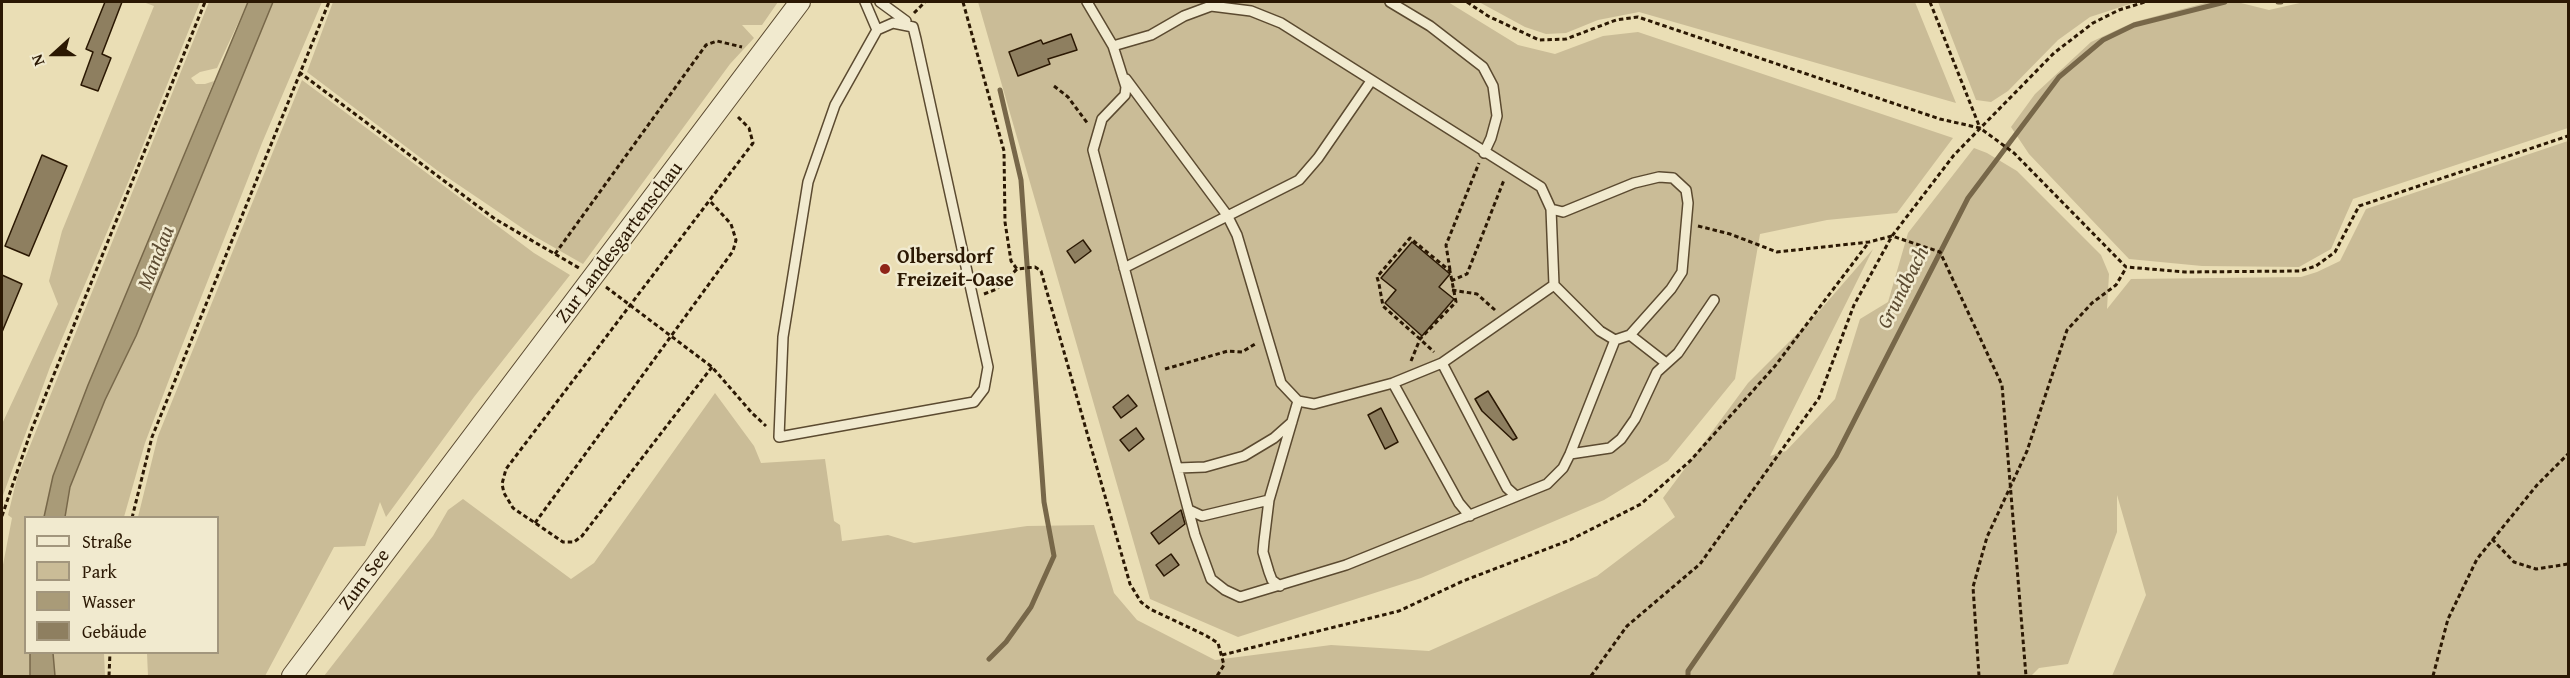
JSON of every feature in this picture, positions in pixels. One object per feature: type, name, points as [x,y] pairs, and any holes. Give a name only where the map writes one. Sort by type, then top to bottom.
[{"type":"street","name":"Zur Landesgartenschau","points":[[438,483],[800,2]]},
{"type":"street","name":"Zum See","points":[[292,676],[438,483]]},
{"type":"lane","points":[[864,2],[871,12],[877,30]]},
{"type":"lane","points":[[880,2],[906,21]]},
{"type":"lane","points":[[1087,2],[1113,46],[1125,76],[1227,215],[1237,236],[1281,382],[1298,401],[1314,404],[1393,383],[1442,363],[1554,285]]},
{"type":"lane","points":[[1390,2],[1430,26],[1483,67],[1493,86],[1497,116],[1484,153]]},
{"type":"lane","points":[[1113,46],[1151,35],[1184,15],[1212,4],[1251,11],[1281,23],[1541,187],[1551,209],[1554,285],[1578,312],[1615,340]]},
{"type":"lane","points":[[893,23],[912,27],[973,298],[988,367],[984,389],[974,402],[779,436],[783,337],[808,182],[835,105],[877,30],[893,23]]},
{"type":"lane","points":[[1125,76],[1125,95],[1102,119],[1093,150],[1190,510],[1211,579],[1225,590],[1240,597],[1346,565],[1546,484],[1563,468],[1570,454],[1615,340]]},
{"type":"lane","points":[[1124,268],[1299,180],[1318,158],[1371,81]]},
{"type":"lane","points":[[1551,209],[1563,212],[1634,183],[1659,177],[1673,178],[1686,190],[1687,224],[1682,272],[1671,289],[1630,335],[1615,340]]},
{"type":"lane","points":[[1570,454],[1610,448],[1621,439],[1635,419],[1657,372],[1691,338],[1714,300]]},
{"type":"lane","points":[[1630,335],[1666,363]]},
{"type":"lane","points":[[1442,363],[1507,488],[1516,496]]},
{"type":"lane","points":[[1393,383],[1459,503],[1470,516]]},
{"type":"lane","points":[[1280,586],[1272,580],[1263,552],[1269,500],[1298,401]]},
{"type":"lane","points":[[1178,468],[1205,467],[1244,456],[1274,438],[1293,421]]},
{"type":"lane","points":[[1190,510],[1202,516],[1269,500]]},
{"type":"path","points":[[2,516],[31,430],[205,2]]},
{"type":"path","points":[[132,516],[152,437],[328,2]]},
{"type":"path","points":[[963,2],[1004,151],[1005,222],[1011,261],[1017,269]]},
{"type":"path","points":[[1467,2],[1488,16],[1539,40],[1566,39],[1616,20],[1638,18],[1940,119],[1980,128],[2014,153],[2126,267],[2185,272],[2300,271],[2316,266],[2335,252],[2359,206],[2568,136]]},
{"type":"path","points":[[1930,2],[1980,128]]},
{"type":"path","points":[[1591,676],[1627,626],[1700,564],[1819,398],[1854,305],[1892,236],[1954,155],[2054,53],[2093,23],[2119,10],[2145,2]]},
{"type":"path","points":[[555,254],[706,45],[717,41],[734,43],[760,56]]},
{"type":"path","points":[[299,72],[495,219],[594,278],[712,367],[752,413],[779,436]]},
{"type":"path","points":[[1054,86],[1068,98],[1098,133]]},
{"type":"path","points":[[712,367],[582,536],[574,542],[563,542],[513,508],[504,493],[502,484],[506,469],[753,143],[749,128],[737,117]]},
{"type":"path","points":[[1420,339],[1456,302],[1452,290],[1446,245],[1484,153]]},
{"type":"path","points":[[1451,281],[1467,274],[1509,168]]},
{"type":"path","points":[[535,523],[733,251],[736,240],[731,224],[709,200]]},
{"type":"path","points":[[1687,224],[1730,234],[1777,252],[1869,242],[1892,236],[1940,252],[2002,385],[2026,676]]},
{"type":"path","points":[[1442,363],[1420,339],[1383,306],[1377,277],[1410,238],[1450,271]]},
{"type":"path","points":[[1222,655],[1399,611],[1463,581],[1570,540],[1641,504],[1690,461],[1775,366],[1869,242]]},
{"type":"path","points":[[973,298],[997,290],[1017,269],[1035,267],[1041,271],[1052,303],[1130,584],[1141,602],[1150,609],[1205,634],[1218,643],[1224,665],[1217,676]]},
{"type":"path","points":[[1979,676],[1973,587],[1987,537],[2027,452],[2067,330],[2092,303],[2116,285],[2126,267]]},
{"type":"path","points":[[1452,290],[1477,294],[1507,318]]},
{"type":"path","points":[[1152,374],[1188,360],[1228,351],[1242,351],[1267,337]]},
{"type":"path","points":[[2433,676],[2448,619],[2477,559],[2537,485],[2568,454]]},
{"type":"path","points":[[2491,539],[2514,562],[2536,569],[2568,564]]},
{"type":"path","points":[[109,676],[110,654]]},
{"type":"green space","points":[[143,2],[200,2],[132,173],[50,367],[2,498],[2,424],[58,304],[49,281],[62,231],[154,6]]},
{"type":"green space","points":[[209,2],[248,2],[217,68],[200,72],[191,78],[196,84],[214,81],[53,476],[44,516],[24,516],[24,654],[30,654],[30,676],[2,676],[2,570],[12,518],[8,515],[17,478]]},
{"type":"green space","points":[[273,2],[322,2],[262,143],[178,356],[145,443],[124,516],[65,516],[70,487],[105,400],[136,336]]},
{"type":"green space","points":[[333,2],[778,2],[762,25],[742,25],[754,38],[730,64],[583,264],[534,236],[438,171],[307,72]]},
{"type":"green space","points":[[978,2],[1448,2],[1518,45],[1555,54],[1603,36],[1638,32],[1953,138],[1897,213],[1827,220],[1760,234],[1735,379],[1668,461],[1604,500],[1421,578],[1238,637],[1150,599]]},
{"type":"green space","points":[[1479,2],[1915,2],[1956,103],[1639,12],[1598,20],[1566,33],[1546,34],[1525,27]]},
{"type":"green space","points":[[1938,2],[2136,2],[2090,17],[2058,40],[2008,91],[1991,102],[1976,100]]},
{"type":"green space","points":[[2209,2],[2237,2],[2269,10],[2304,2],[2568,2],[2568,128],[2353,199],[2331,249],[2299,267],[2202,266],[2129,259],[2029,154],[2011,127],[2035,94],[2091,42],[2134,22]]},
{"type":"green space","points":[[302,80],[534,253],[570,275],[474,397],[386,517],[380,502],[365,546],[334,547],[265,676],[148,676],[147,654],[219,654],[219,516],[138,516],[158,436]]},
{"type":"green space","points":[[2568,141],[2568,676],[2112,676],[2146,595],[2117,495],[2117,532],[2068,664],[2039,668],[2031,676],[324,676],[433,536],[448,510],[463,499],[571,579],[594,563],[715,393],[754,446],[761,463],[825,459],[834,521],[840,525],[842,541],[888,535],[914,543],[1027,526],[1094,525],[1114,593],[1137,620],[1215,660],[1331,645],[1429,651],[1597,576],[1675,517],[1663,498],[1748,383],[1815,316],[1873,249],[1770,456],[1786,451],[1835,399],[1860,319],[1888,302],[1908,233],[1974,148],[2017,171],[2101,255],[2109,274],[2107,309],[2131,279],[2301,277],[2317,272],[2340,261],[2366,209]]},
{"type":"green space","points":[[53,654],[104,654],[105,676],[55,676]]},
{"type":"water","name":"Mandau","points":[[248,2],[273,2],[136,336],[105,400],[70,487],[65,516],[44,516],[53,476],[88,385]]},
{"type":"water","points":[[30,654],[53,654],[55,676],[30,676]]},
{"type":"building","points":[[105,2],[122,2],[102,54],[111,58],[98,91],[81,85],[93,52],[86,49]]},
{"type":"building","points":[[1071,34],[1077,50],[1048,59],[1050,64],[1018,76],[1009,52],[1041,40],[1043,44]]},
{"type":"building","points":[[42,155],[67,166],[29,256],[5,246]]},
{"type":"building","points":[[1083,240],[1091,251],[1075,263],[1067,251]]},
{"type":"building","points":[[1412,242],[1450,274],[1439,287],[1454,299],[1422,336],[1385,303],[1396,290],[1381,278]]},
{"type":"building","points":[[2,275],[22,284],[2,332]]},
{"type":"building","points":[[1488,391],[1517,438],[1513,440],[1482,411],[1475,399]]},
{"type":"building","points":[[1128,395],[1137,406],[1121,418],[1113,407]]},
{"type":"building","points":[[1381,408],[1398,442],[1385,449],[1368,415]]},
{"type":"building","points":[[1136,428],[1144,439],[1129,451],[1120,440]]},
{"type":"building","points":[[1181,510],[1185,524],[1159,544],[1151,533]]},
{"type":"building","points":[[1171,554],[1179,565],[1164,576],[1156,565]]},
{"type":"waterway","name":"Grundbach","points":[[1688,676],[1688,671],[1836,456],[1968,198],[2059,77],[2103,40],[2134,25],[2225,2]]},
{"type":"waterway","points":[[989,659],[1006,642],[1031,607],[1054,556],[1044,502],[1021,180],[1000,90]]},
{"type":"place","name":"Olbersdorf Freizeit-Oase","points":[[885,269]]}]
